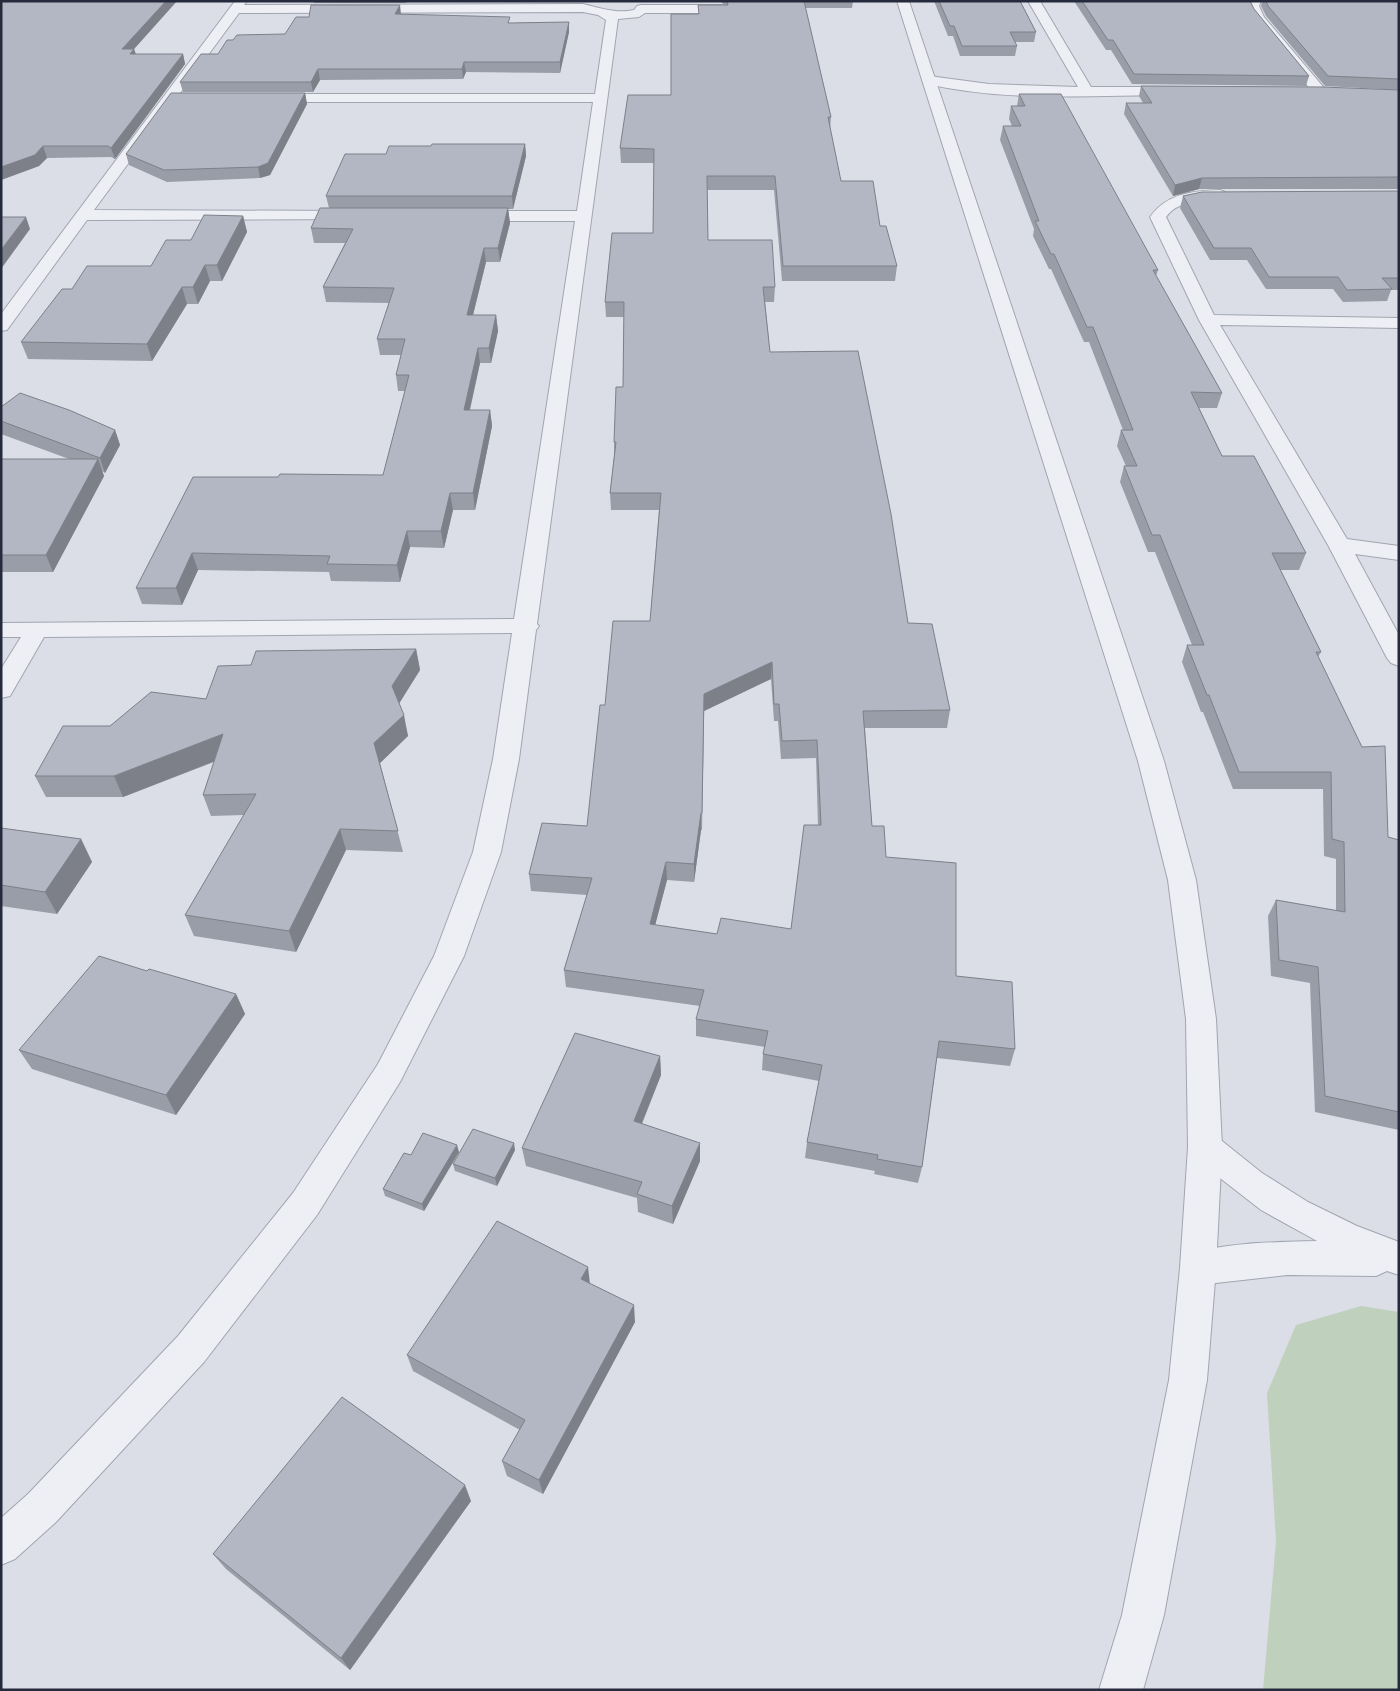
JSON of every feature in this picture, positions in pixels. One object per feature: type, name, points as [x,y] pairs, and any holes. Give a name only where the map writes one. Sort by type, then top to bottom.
[{"type":"street","points":[[903,1],[1151,761],[1182,880],[1201,1019],[1205,1147],[1198,1268],[1188,1380],[1143,1615],[1121,1690]]},
{"type":"street","points":[[1034,1],[1086,90]]},
{"type":"street","points":[[1255,1],[1252,6],[1259,18],[1325,92],[1301,92]]},
{"type":"street","points":[[1,326],[238,5],[574,8],[625,16],[639,13],[641,9],[723,9]]},
{"type":"street","points":[[1,1545],[42,1508],[191,1349],[305,1204],[389,1073],[449,956],[487,852],[506,759],[527,626],[582,216],[612,19],[603,13]]},
{"type":"street","points":[[932,90],[980,88],[1193,91]]},
{"type":"street","points":[[932,90],[982,94],[1054,90]]},
{"type":"street","points":[[170,98],[190,98]]},
{"type":"street","points":[[260,98],[599,98]]},
{"type":"street","points":[[1237,195],[1199,196],[1178,200],[1164,207],[1158,217],[1208,320],[1339,545],[1399,658]]},
{"type":"street","points":[[83,216],[365,216]]},
{"type":"street","points":[[454,216],[582,216]]},
{"type":"street","points":[[1208,320],[1399,323]]},
{"type":"street","points":[[1339,545],[1399,553]]},
{"type":"street","points":[[1,630],[527,626]]},
{"type":"street","points":[[1,690],[36,631]]},
{"type":"street","points":[[1205,1147],[1237,1176],[1274,1202],[1315,1225],[1399,1259]]},
{"type":"street","points":[[1198,1268],[1247,1260],[1299,1257],[1399,1259]]},
{"type":"green space","points":[[1361,1306],[1399,1312],[1399,1690],[1263,1690],[1276,1541],[1267,1393],[1296,1325]]},
{"type":"building","points":[[1,1],[166,1],[122,49],[134,49],[130,54],[183,54],[111,148],[108,146],[43,146],[35,155],[1,167]]},
{"type":"building","points":[[727,1],[804,1],[831,117],[828,117],[841,181],[873,181],[880,226],[886,226],[897,266],[783,266],[775,176],[707,176],[708,240],[772,240],[775,287],[763,287],[770,352],[858,351],[891,514],[908,623],[932,624],[950,710],[863,711],[872,826],[884,826],[886,857],[956,863],[956,976],[1012,982],[1015,1049],[939,1041],[922,1167],[877,1159],[878,1155],[807,1142],[822,1065],[763,1054],[768,1031],[696,1019],[704,990],[564,970],[592,878],[529,874],[542,823],[587,826],[600,705],[605,705],[613,621],[650,621],[661,493],[610,493],[616,442],[614,442],[616,387],[623,387],[624,302],[605,302],[612,233],[653,233],[654,149],[620,148],[628,95],[671,95],[671,14],[699,14],[698,5],[728,5]],"holes":[[[772,662],[774,704],[779,704],[782,741],[817,740],[821,825],[804,825],[791,929],[721,918],[717,934],[650,924],[666,862],[694,864],[702,813],[704,694]]]},
{"type":"building","points":[[939,1],[1020,1],[1036,32],[1010,32],[1017,46],[962,46],[954,26],[950,26]]},
{"type":"building","points":[[1082,1],[1250,1],[1254,9],[1309,76],[1134,74],[1113,40],[1108,40]]},
{"type":"building","points":[[1266,1],[1399,1],[1399,79],[1328,76],[1268,6]]},
{"type":"building","points":[[311,5],[400,5],[395,14],[510,17],[508,23],[569,22],[560,62],[464,62],[462,69],[318,69],[311,82],[180,82],[201,54],[218,54],[227,40],[233,40],[237,35],[285,34],[296,17],[309,17]]},
{"type":"building","points":[[1141,86],[1323,87],[1399,90],[1399,177],[1202,178],[1175,185],[1126,103],[1152,103]]},
{"type":"building","points":[[171,93],[305,93],[268,163],[258,167],[164,170],[126,154]]},
{"type":"building","points":[[1019,94],[1061,94],[1158,270],[1153,270],[1222,393],[1191,392],[1222,456],[1254,456],[1306,553],[1272,553],[1321,652],[1316,652],[1362,747],[1385,746],[1388,837],[1399,840],[1399,1112],[1325,1096],[1318,967],[1279,960],[1276,900],[1345,912],[1344,842],[1332,839],[1331,772],[1239,772],[1187,645],[1204,645],[1160,535],[1152,535],[1124,466],[1137,466],[1121,430],[1133,430],[1093,327],[1087,327],[1054,254],[1051,254],[1035,221],[1039,221],[1003,126],[1021,126],[1011,106],[1025,106]]},
{"type":"building","points":[[432,144],[525,144],[512,196],[326,196],[345,154],[386,154],[389,146],[431,146]]},
{"type":"building","points":[[1399,191],[1399,278],[1382,278],[1392,289],[1347,290],[1338,277],[1269,277],[1251,248],[1214,248],[1183,196],[1202,192]]},
{"type":"building","points":[[320,208],[508,208],[498,248],[484,248],[467,315],[496,315],[489,348],[478,348],[464,410],[490,410],[473,493],[450,493],[441,531],[407,531],[397,565],[327,564],[330,556],[192,553],[176,588],[136,588],[193,477],[278,477],[280,474],[383,475],[409,375],[396,375],[405,339],[377,339],[394,288],[323,287],[353,229],[311,228]]},
{"type":"building","points":[[204,215],[243,216],[217,265],[205,265],[193,287],[182,287],[147,344],[21,342],[62,289],[72,289],[87,266],[151,266],[166,240],[191,240]]},
{"type":"building","points":[[1,217],[26,217],[1,250]]},
{"type":"building","points":[[20,393],[69,410],[115,430],[100,458],[1,421],[1,407]]},
{"type":"building","points":[[1,459],[98,459],[46,555],[1,555]]},
{"type":"building","points":[[416,649],[392,686],[404,715],[374,743],[398,831],[340,829],[289,931],[185,915],[256,794],[203,795],[223,734],[114,776],[35,776],[63,726],[110,726],[151,692],[206,699],[218,666],[251,665],[256,651]]},
{"type":"building","points":[[1,828],[81,839],[45,892],[1,885]]},
{"type":"building","points":[[99,956],[147,971],[149,969],[236,994],[166,1095],[19,1050]]},
{"type":"building","points":[[575,1033],[660,1056],[634,1121],[700,1143],[672,1206],[637,1194],[642,1182],[522,1148]]},
{"type":"building","points":[[473,1129],[514,1143],[495,1178],[453,1164]]},
{"type":"building","points":[[423,1133],[457,1145],[422,1204],[383,1189],[404,1153],[411,1155]]},
{"type":"building","points":[[497,1221],[588,1267],[581,1279],[634,1305],[539,1480],[502,1461],[525,1420],[407,1355]]},
{"type":"building","points":[[342,1397],[465,1485],[341,1658],[213,1554]]}]
